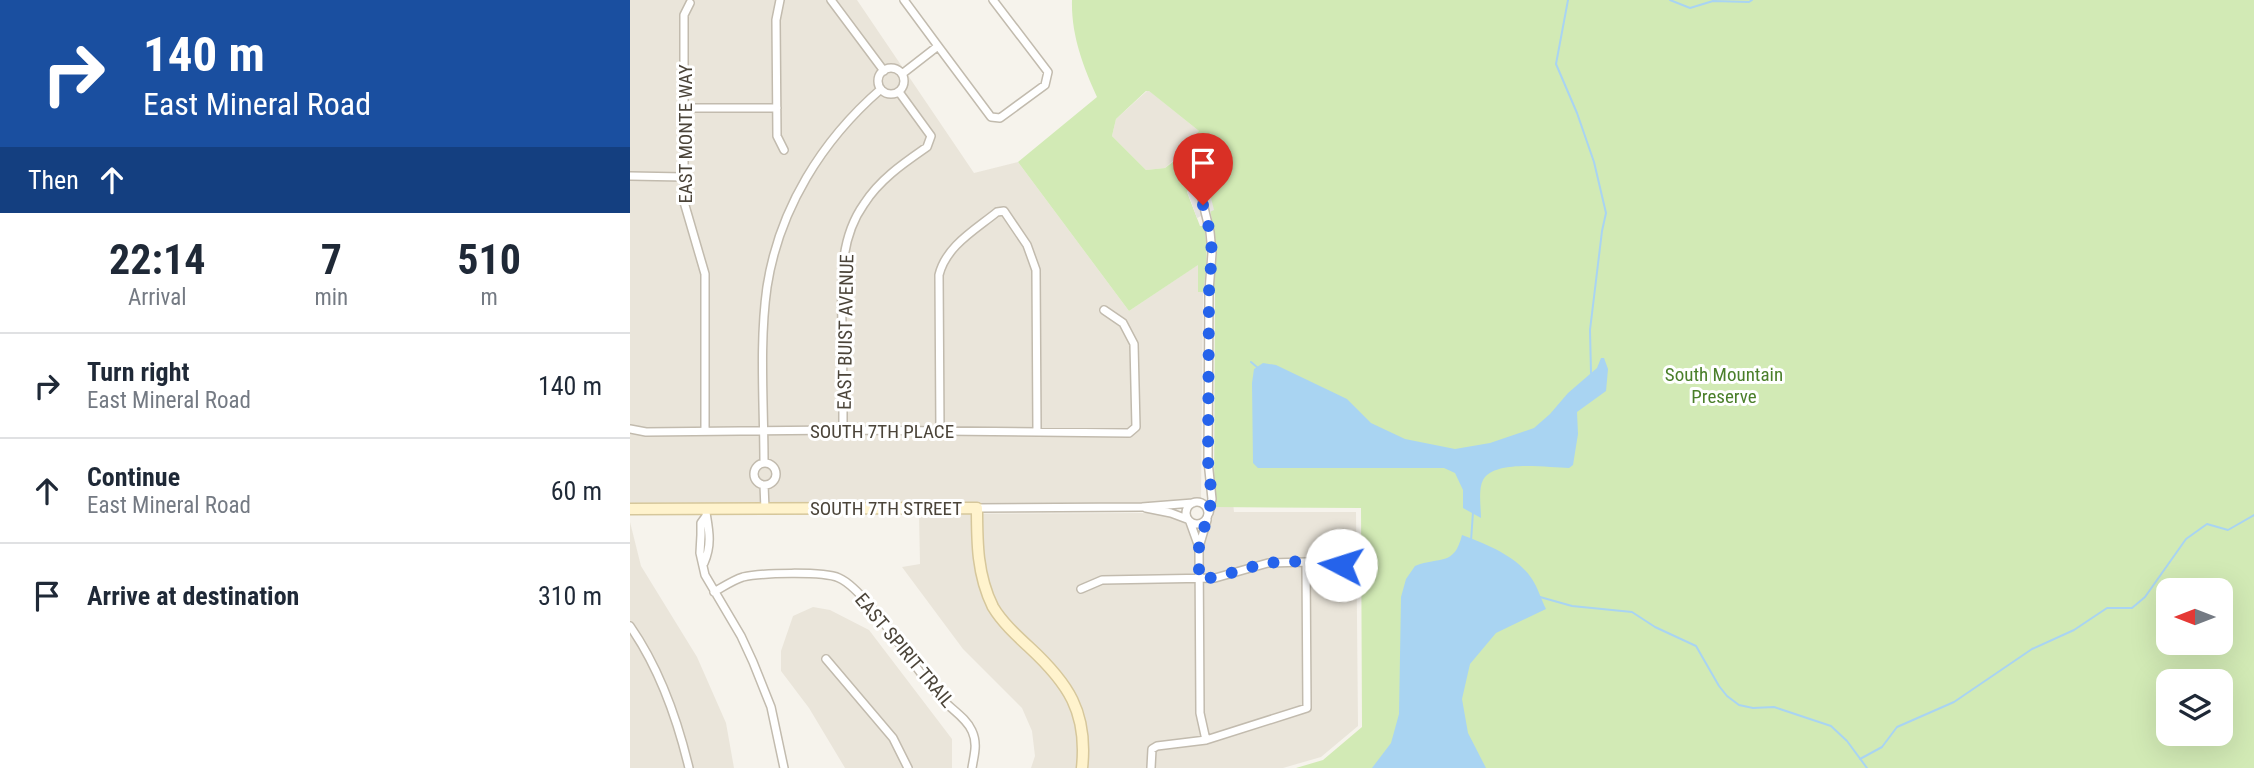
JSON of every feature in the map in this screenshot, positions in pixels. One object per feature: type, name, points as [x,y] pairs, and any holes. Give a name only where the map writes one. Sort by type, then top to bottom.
[{"type":"street","points":[[780,0],[776,20],[777,136],[784,150]]},
{"type":"street","points":[[831,0],[884,71]]},
{"type":"street","points":[[904,0],[991,117],[1000,118],[1045,85],[1048,72],[993,0]]},
{"type":"street","name":"EAST MONTE WAY","points":[[691,3],[684,15],[684,177],[686,215],[705,274],[705,431]]},
{"type":"street","points":[[902,74],[938,46]]},
{"type":"street","points":[[891,68],[902,74],[904,81],[899,92],[887,93],[881,89],[879,78],[884,71],[891,68]]},
{"type":"street","points":[[764,463],[765,310],[767,287],[781,229],[800,188],[821,153],[860,107],[881,89]]},
{"type":"street","name":"EAST BUIST AVENUE","points":[[844,430],[842,266],[850,230],[862,206],[879,184],[927,146],[931,136],[899,92]]},
{"type":"street","points":[[685,108],[777,108]]},
{"type":"street","points":[[1189,167],[1198,183],[1210,232],[1212,253],[1209,291],[1208,436],[1212,505],[1199,547],[1200,713],[1206,740]]},
{"type":"street","points":[[630,176],[684,177]]},
{"type":"street","points":[[940,432],[939,275],[942,261],[953,248],[997,212],[1004,211],[1027,245],[1036,270],[1037,432]]},
{"type":"street","name":"SOUTH 7TH PLACE","points":[[630,429],[646,432],[844,430],[1129,433],[1136,426],[1134,344],[1123,323],[1104,310]]},
{"type":"street","points":[[764,463],[774,467],[776,475],[771,482],[764,485],[757,481],[754,474],[757,466],[764,463]]},
{"type":"street","points":[[764,485],[765,509]]},
{"type":"street","points":[[1199,547],[1186,510],[1197,503],[1210,486]]},
{"type":"street","points":[[1197,503],[1207,507],[1208,517]]},
{"type":"street","name":"SOUTH 7TH STREET","points":[[630,509],[706,512],[765,509],[1142,507],[1197,503]]},
{"type":"street","name":"SOUTH 7TH STREET","points":[[1142,507],[1171,513],[1198,525],[1208,517]]},
{"type":"street","points":[[977,508],[978,559],[988,596],[1004,622],[1052,669],[1067,688],[1075,704],[1082,733],[1082,768]]},
{"type":"street","points":[[706,512],[701,523],[700,553],[705,575],[741,636],[771,707],[785,768]]},
{"type":"street","points":[[1151,768],[1152,749],[1157,746],[1206,740],[1307,708],[1306,562]]},
{"type":"street","points":[[1081,589],[1102,580],[1215,578],[1268,563],[1341,565]]},
{"type":"street","name":"EAST SPIRIT TRAIL","points":[[714,592],[740,578],[752,576],[819,575],[838,578],[846,583],[869,606],[927,683],[972,730],[976,746],[972,768]]},
{"type":"street","points":[[630,626],[664,686],[690,768]]},
{"type":"street","points":[[826,659],[893,738],[908,768]]},
{"type":"shaded area","points":[[630,0],[857,0],[974,173],[1018,162],[1129,311],[1199,264],[1198,292],[1203,292],[1201,499],[1172,503],[630,504]]},
{"type":"shaded area","points":[[1148,90],[1199,131],[1165,168],[1146,170],[1112,136],[1116,119]]},
{"type":"shaded area","points":[[1181,153],[1187,160],[1203,159],[1210,167],[1213,192],[1210,194],[1214,210],[1197,218],[1187,191],[1191,190],[1193,184],[1186,171],[1179,173],[1174,161]]},
{"type":"shaded area","points":[[1233,503],[1234,512],[1356,512],[1358,726],[1321,757],[1283,768],[1031,768],[1035,756],[1032,731],[1022,708],[963,649],[902,567],[920,564],[919,514],[1163,513],[1184,520],[1190,527],[1206,526],[1212,507],[1216,504]]},
{"type":"shaded area","points":[[630,522],[641,566],[697,657],[726,723],[734,768],[630,768]]},
{"type":"shaded area","points":[[813,607],[830,610],[869,630],[952,739],[952,768],[845,768],[809,708],[781,671],[781,651],[793,616]]},
{"type":"green space","name":"South Mountain Preserve","points":[[1072,0],[2254,0],[2254,768],[1296,768],[1323,760],[1362,727],[1361,508],[1214,507],[1215,247],[1209,194],[1213,192],[1210,167],[1203,159],[1184,149],[1199,131],[1149,91],[1116,119],[1112,136],[1146,170],[1165,168],[1174,161],[1179,172],[1186,171],[1193,185],[1187,192],[1200,226],[1204,226],[1206,243],[1203,292],[1198,292],[1198,265],[1129,311],[1018,162],[1097,97],[1079,50]]},
{"type":"water","points":[[1601,358],[1604,358],[1608,369],[1606,391],[1577,412],[1578,434],[1573,465],[1569,468],[1510,467],[1489,473],[1481,488],[1481,518],[1463,508],[1463,490],[1455,473],[1444,468],[1258,468],[1253,463],[1252,383],[1254,369],[1263,363],[1276,365],[1347,399],[1371,423],[1405,439],[1455,449],[1490,443],[1534,428],[1597,368]]},
{"type":"water","points":[[1462,535],[1510,557],[1526,571],[1546,609],[1496,633],[1470,664],[1462,699],[1468,733],[1486,768],[1372,768],[1391,743],[1399,714],[1401,597],[1406,579],[1415,566],[1450,556],[1459,545]]},
{"type":"waterway","points":[[1568,0],[1556,64],[1594,162],[1606,213],[1590,330],[1591,373]]},
{"type":"waterway","points":[[1670,0],[1690,8],[1713,1],[1752,0]]},
{"type":"waterway","points":[[1251,362],[1258,368]]},
{"type":"waterway","points":[[1471,541],[1473,512]]},
{"type":"waterway","points":[[1860,759],[1882,747],[1897,727],[1954,702],[2032,649],[2074,630],[2107,608],[2132,608],[2145,597],[2186,539],[2207,524],[2228,530],[2254,515]]},
{"type":"waterway","points":[[1540,597],[1572,606],[1632,612],[1655,627],[1696,646],[1719,686],[1739,705],[1753,708],[1774,707],[1831,726],[1847,741],[1867,768]]},
{"type":"route","points":[[1203,205],[1212,253],[1209,291],[1208,461],[1212,505],[1199,547],[1199,579],[1215,578],[1268,563],[1341,565]]}]
